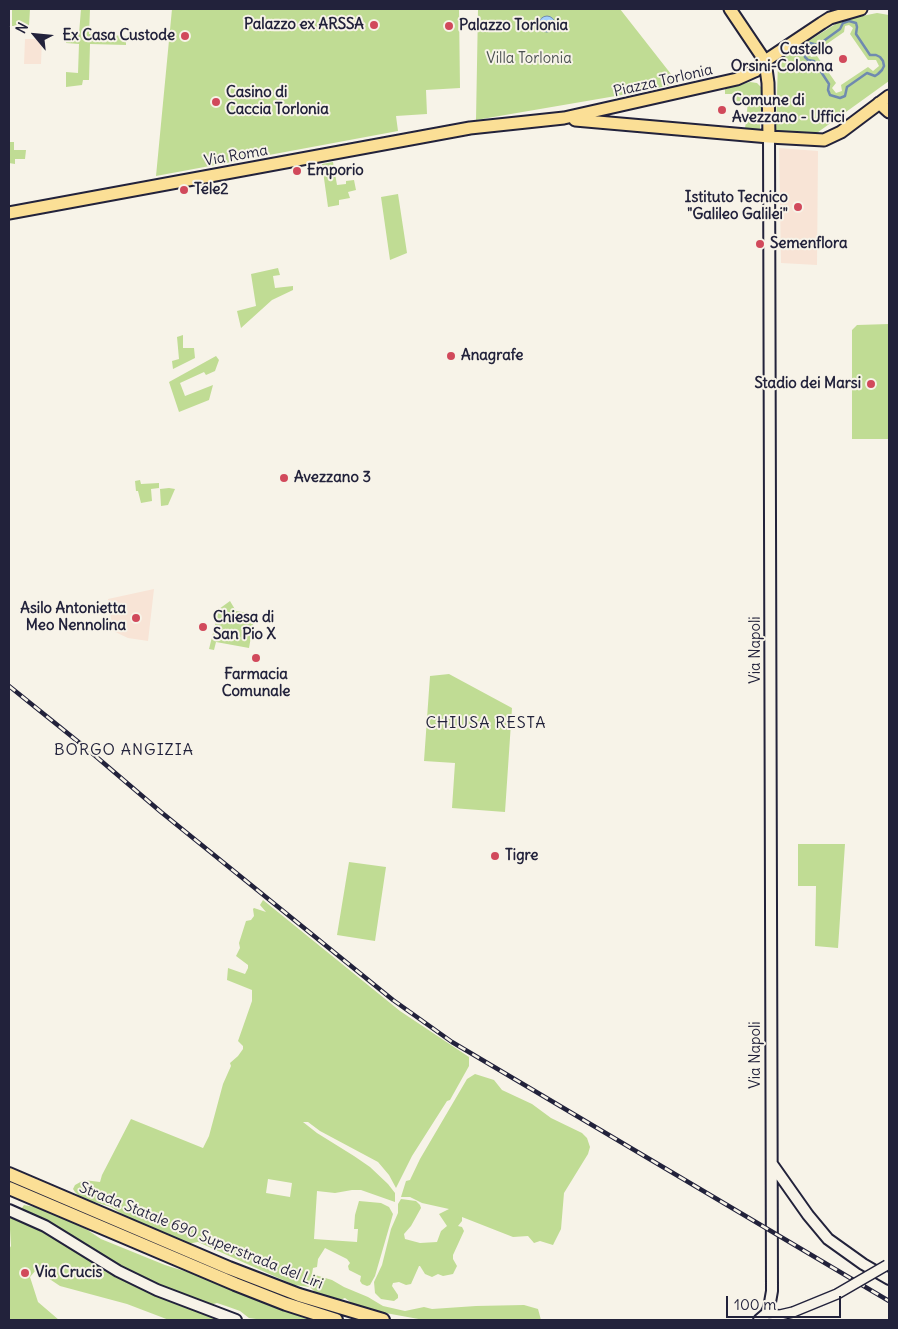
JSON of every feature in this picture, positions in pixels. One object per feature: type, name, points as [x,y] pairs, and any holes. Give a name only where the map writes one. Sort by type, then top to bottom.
[{"type":"highway","name":"Strada Statale 690 Superstrada del Liri","points":[[9,1174],[229,1268],[307,1298],[384,1320]]},
{"type":"highway","name":"Strada Statale 690 Superstrada del Liri","points":[[9,1188],[234,1284],[286,1304],[336,1320]]},
{"type":"main road","points":[[730,9],[764,61],[768,83],[769,137]]},
{"type":"main road","name":"Piazza Torlonia","points":[[470,128],[564,118],[737,79],[754,71],[764,61],[822,22],[861,9]]},
{"type":"main road","points":[[737,79],[757,79],[768,83]]},
{"type":"main road","name":"Piazza Torlonia","points":[[564,118],[814,140],[831,138],[889,96]]},
{"type":"main road","points":[[879,103],[889,112]]},
{"type":"main road","name":"Via Roma","points":[[9,213],[470,128]]},
{"type":"main road","name":"Via Napoli","points":[[762,1317],[770,1305],[772,1291],[769,137]]},
{"type":"main road","points":[[771,1163],[796,1199],[828,1239],[863,1264],[889,1279]]},
{"type":"main road","points":[[9,1210],[45,1226],[118,1271],[157,1290],[236,1320]]},
{"type":"street","points":[[762,1317],[793,1312],[837,1294],[888,1265]]},
{"type":"shaded area","points":[[25,39],[42,39],[41,64],[24,64]]},
{"type":"shaded area","name":"Istituto Tecnico \"Galileo Galilei\"","points":[[779,148],[818,151],[817,265],[781,263]]},
{"type":"shaded area","points":[[154,589],[148,641],[128,638],[113,631],[108,599]]},
{"type":"green space","points":[[12,9],[30,9],[29,26],[12,26]]},
{"type":"green space","points":[[81,9],[90,9],[89,34],[126,36],[126,45],[90,44],[89,80],[83,80],[82,85],[66,87],[66,72],[78,73],[79,44],[66,43],[67,33],[79,34]]},
{"type":"green space","points":[[172,9],[459,9],[460,88],[426,90],[427,114],[396,116],[398,131],[156,176]]},
{"type":"green space","name":"Villa Torlonia","points":[[478,9],[620,9],[678,83],[645,91],[476,120]]},
{"type":"green space","points":[[877,13],[889,15],[889,81],[814,135],[776,131],[778,60],[842,20]],"holes":[[[849,25],[853,28],[850,34],[868,60],[876,60],[879,66],[873,71],[868,67],[841,85],[842,91],[836,93],[832,88],[836,83],[817,56],[811,57],[808,51],[814,47],[818,50],[844,32],[845,26]]]},
{"type":"green space","points":[[750,82],[757,83],[762,88],[760,130],[745,129],[748,102],[734,101],[734,94],[725,94],[725,89]]},
{"type":"green space","points":[[9,142],[14,142],[14,150],[26,150],[25,159],[15,159],[15,164],[9,163]]},
{"type":"green space","points":[[333,162],[337,185],[346,184],[346,181],[354,180],[356,190],[348,192],[350,198],[339,200],[339,205],[328,207],[322,164]]},
{"type":"green space","points":[[398,194],[407,253],[390,260],[381,197]]},
{"type":"green space","points":[[278,268],[280,275],[273,276],[275,288],[293,286],[293,290],[272,300],[241,328],[237,311],[256,306],[251,274]]},
{"type":"green space","name":"Stadio dei Marsi","points":[[889,324],[889,439],[852,439],[852,330],[857,325]]},
{"type":"green space","points":[[183,335],[183,348],[194,348],[195,358],[173,369],[172,361],[179,359],[177,337]]},
{"type":"green space","points":[[216,356],[219,360],[215,371],[206,375],[204,372],[180,383],[185,396],[213,385],[209,400],[179,412],[169,382]]},
{"type":"green space","points":[[140,480],[141,484],[159,483],[159,488],[151,489],[152,501],[141,503],[138,491],[136,491],[135,481]]},
{"type":"green space","points":[[160,489],[175,489],[168,505],[161,506]]},
{"type":"green space","points":[[230,601],[236,611],[255,614],[249,648],[216,642],[214,650],[209,649],[219,609]]},
{"type":"green space","points":[[449,674],[512,708],[505,812],[452,808],[455,763],[424,761],[430,676]]},
{"type":"green space","points":[[798,844],[845,844],[838,948],[815,946],[816,886],[798,886]]},
{"type":"green space","points":[[349,862],[386,867],[375,941],[337,935]]},
{"type":"green space","points":[[263,900],[400,1011],[469,1057],[469,1066],[450,1100],[447,1101],[412,1156],[396,1188],[389,1175],[378,1162],[320,1131],[308,1122],[303,1122],[370,1167],[395,1193],[395,1202],[361,1190],[335,1193],[317,1191],[314,1239],[357,1242],[358,1229],[354,1229],[359,1201],[381,1203],[389,1207],[393,1214],[375,1276],[370,1285],[362,1284],[360,1281],[361,1276],[349,1270],[348,1266],[350,1263],[347,1259],[325,1248],[318,1259],[317,1267],[313,1268],[312,1274],[332,1280],[383,1306],[405,1311],[424,1307],[432,1309],[524,1305],[538,1309],[541,1320],[424,1320],[380,1312],[353,1304],[345,1298],[337,1301],[317,1294],[310,1287],[294,1285],[198,1242],[187,1244],[125,1216],[111,1207],[81,1198],[75,1192],[73,1189],[75,1185],[84,1180],[100,1182],[131,1119],[203,1148],[209,1136],[223,1084],[231,1066],[230,1063],[243,1049],[243,1046],[238,1041],[252,1001],[252,990],[227,980],[228,968],[245,974],[248,965],[236,956],[240,948],[239,943],[246,921],[251,920],[254,916],[253,909],[266,912],[260,905]],"holes":[[[268,1179],[292,1183],[290,1197],[266,1193]]]},
{"type":"green space","points":[[475,1074],[494,1080],[502,1090],[532,1104],[551,1118],[582,1133],[587,1138],[590,1147],[588,1154],[564,1193],[561,1229],[553,1245],[540,1241],[534,1243],[528,1236],[513,1237],[462,1217],[462,1221],[458,1226],[462,1227],[464,1231],[453,1255],[457,1266],[453,1274],[443,1276],[438,1274],[432,1277],[425,1274],[419,1266],[411,1284],[393,1283],[392,1286],[398,1298],[394,1301],[381,1299],[375,1293],[374,1282],[382,1265],[401,1199],[416,1201],[421,1208],[404,1234],[405,1239],[420,1243],[437,1242],[441,1231],[447,1226],[439,1214],[449,1209],[422,1203],[410,1197],[401,1197],[406,1181],[410,1180],[420,1159],[467,1079]]},
{"type":"green space","points":[[24,1205],[35,1207],[70,1221],[101,1239],[165,1265],[197,1275],[282,1310],[313,1320],[263,1320],[249,1318],[240,1311],[226,1306],[217,1303],[210,1305],[162,1287],[152,1280],[142,1278],[92,1253],[48,1220],[26,1214],[22,1208]]},
{"type":"green space","points":[[9,1213],[38,1227],[106,1272],[181,1305],[221,1320],[169,1320],[127,1304],[60,1286],[36,1270],[30,1277],[38,1302],[59,1320],[9,1320],[9,1249],[11,1246]]},
{"type":"water","points":[[544,16],[550,16],[555,21],[553,30],[544,32],[539,27],[539,21]]},
{"type":"waterway","points":[[849,21],[856,23],[856,34],[870,55],[880,57],[884,66],[875,76],[867,73],[847,87],[845,96],[840,98],[830,95],[828,90],[829,84],[814,61],[808,60],[805,57],[804,50],[810,43],[818,45],[840,29],[843,23],[849,21]]},
{"type":"railway","points":[[9,686],[393,1000],[452,1042],[889,1301]]},
{"type":"place","name":"Palazzo ex ARSSA","points":[[374,25]]},
{"type":"place","name":"Palazzo Torlonia","points":[[449,26]]},
{"type":"place","name":"Ex Casa Custode","points":[[185,36]]},
{"type":"place","name":"Castello Orsini-Colonna","points":[[843,59]]},
{"type":"place","name":"Casino di Caccia Torlonia","points":[[216,102]]},
{"type":"place","name":"Comune di Avezzano - Uffici","points":[[722,110]]},
{"type":"place","name":"Emporio","points":[[297,171]]},
{"type":"place","name":"Tele2","points":[[184,190]]},
{"type":"place","name":"Istituto Tecnico \"Galileo Galilei\"","points":[[798,207]]},
{"type":"place","name":"Semenflora","points":[[760,244]]},
{"type":"place","name":"Anagrafe","points":[[451,356]]},
{"type":"place","name":"Stadio dei Marsi","points":[[871,384]]},
{"type":"place","name":"Avezzano 3","points":[[284,478]]},
{"type":"place","name":"Asilo Antonietta Meo Nennolina","points":[[136,618]]},
{"type":"place","name":"Chiesa di San Pio X","points":[[203,627]]},
{"type":"place","name":"Farmacia Comunale","points":[[256,658]]},
{"type":"place","name":"Tigre","points":[[495,856]]},
{"type":"place","name":"Via Crucis","points":[[25,1273]]},
{"type":"district","name":"CHIUSA RESTA","points":[[486,723]]},
{"type":"district","name":"BORGO ANGIZIA","points":[[124,750]]}]
